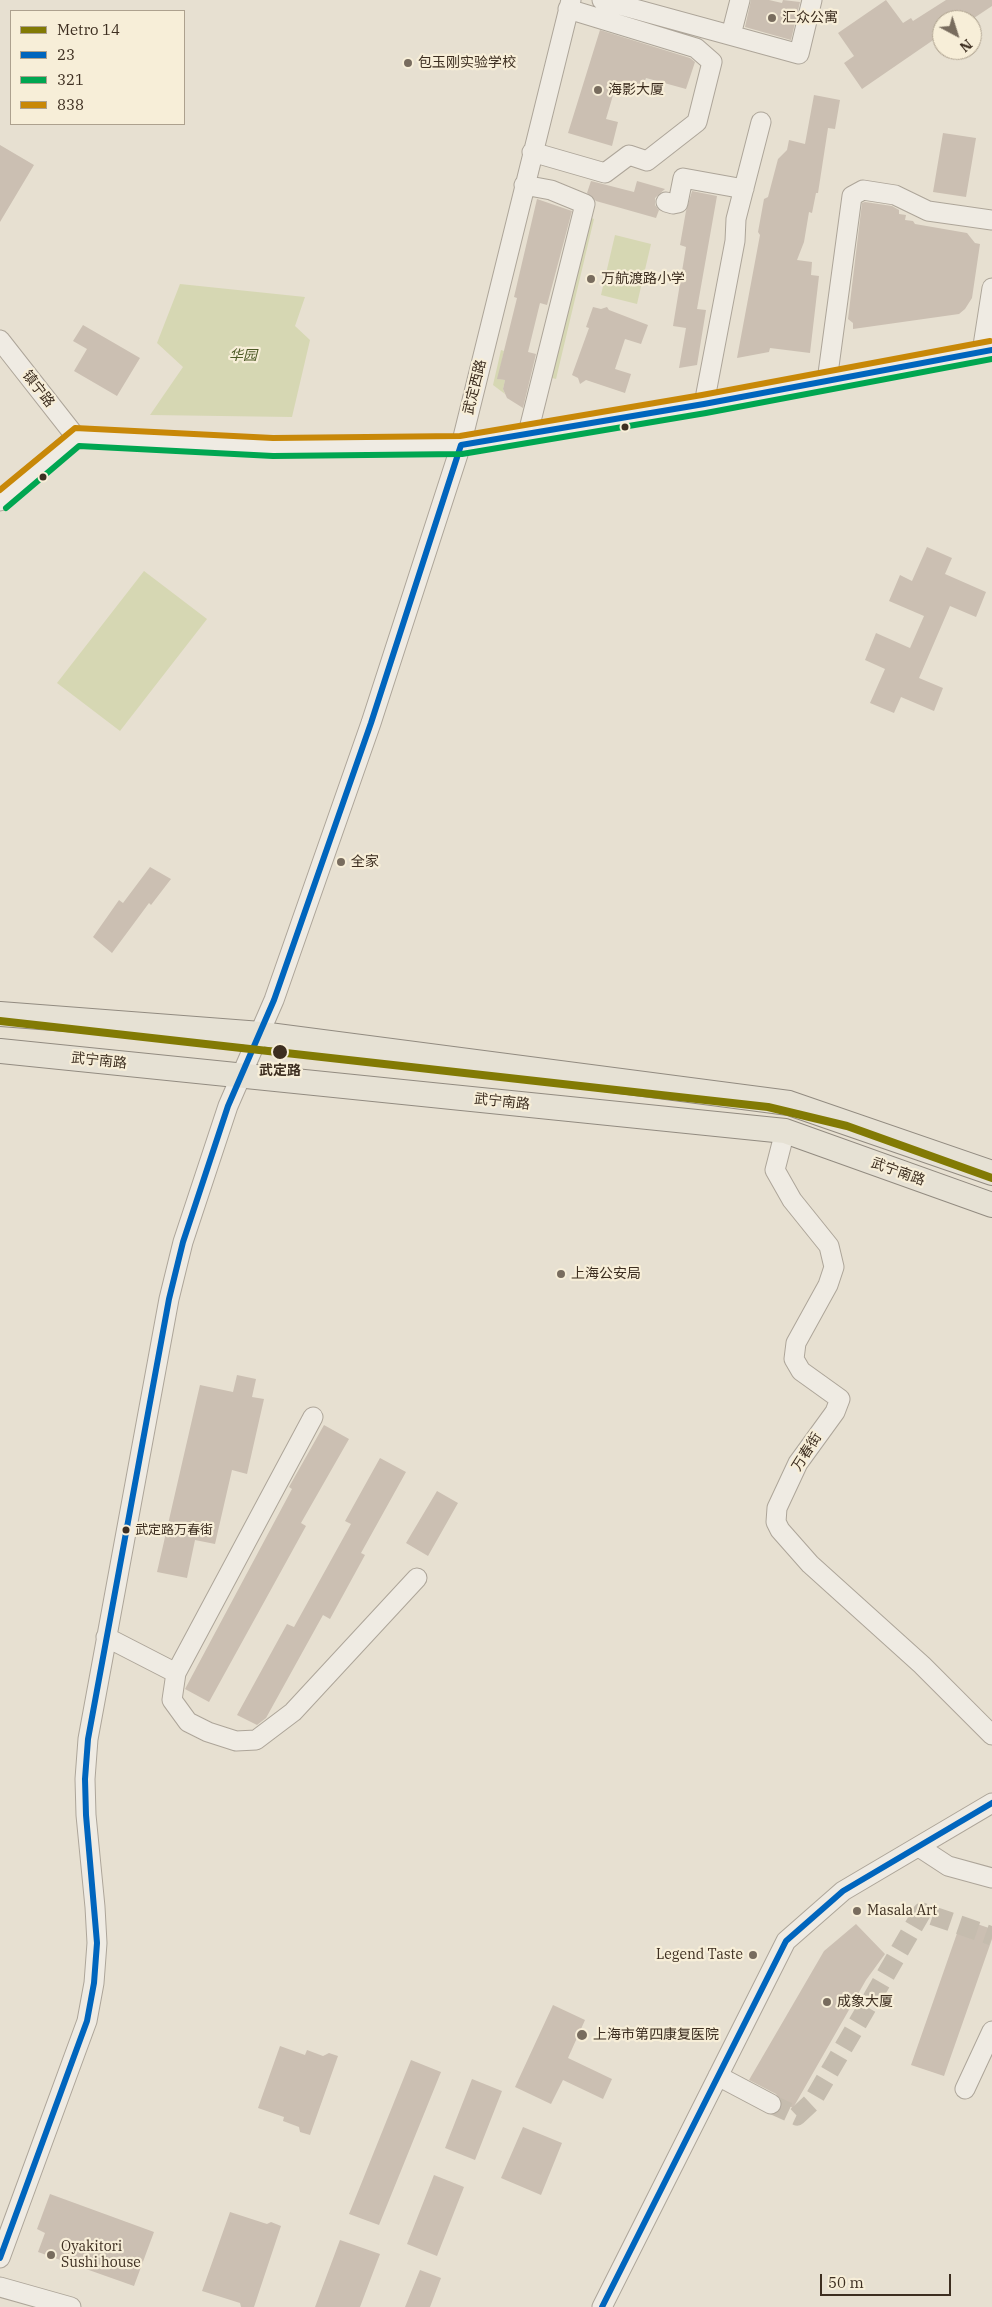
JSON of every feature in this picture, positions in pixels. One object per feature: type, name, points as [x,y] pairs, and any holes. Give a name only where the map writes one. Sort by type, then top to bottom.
[{"type":"main road","points":[[0,1014],[261,1034],[789,1103],[992,1173]]},
{"type":"main road","name":"武宁南路","points":[[0,1051],[785,1131],[992,1205]]},
{"type":"street","points":[[602,0],[799,54],[812,0]]},
{"type":"street","points":[[731,36],[740,0]]},
{"type":"street","points":[[532,152],[605,173],[629,155],[647,161],[697,122],[712,62],[696,48],[570,4]]},
{"type":"street","name":"武定西路","points":[[240,1076],[261,1034],[371,723],[461,445],[570,4]]},
{"type":"street","points":[[704,404],[735,242],[736,219],[761,122]]},
{"type":"street","points":[[666,202],[678,203],[683,178],[744,189]]},
{"type":"street","points":[[524,185],[551,190],[585,204],[528,433]]},
{"type":"street","points":[[827,381],[852,196],[863,190],[895,195],[928,210],[992,220]]},
{"type":"street","points":[[0,501],[76,437],[273,447],[461,445],[704,404],[987,351],[992,288]]},
{"type":"street","name":"镇宁路","points":[[0,340],[76,437]]},
{"type":"street","points":[[0,2258],[74,2061],[87,2021],[94,1984],[97,1943],[86,1815],[85,1779],[88,1739],[169,1299],[183,1242],[203,1176],[240,1076]]},
{"type":"street","name":"万春街","points":[[785,1131],[775,1170],[792,1200],[829,1246],[834,1260],[832,1273],[796,1343],[794,1359],[801,1371],[840,1399],[835,1412],[798,1463],[777,1508],[776,1522],[780,1530],[810,1564],[915,1659],[992,1736]]},
{"type":"street","points":[[313,1417],[176,1673],[172,1700],[188,1722],[208,1732],[236,1741],[256,1740],[293,1712],[417,1578]]},
{"type":"street","points":[[106,1637],[176,1673]]},
{"type":"street","points":[[602,2307],[786,1941],[843,1890],[992,1803]]},
{"type":"street","points":[[919,1847],[948,1866],[992,1878]]},
{"type":"street","points":[[966,2089],[992,2031]]},
{"type":"street","points":[[718,2076],[771,2104]]},
{"type":"street","points":[[0,2287],[71,2307]]},
{"type":"green space","points":[[587,216],[594,219],[556,379],[548,377]]},
{"type":"green space","points":[[615,235],[651,244],[637,304],[601,295]]},
{"type":"green space","name":"华园","points":[[180,284],[305,297],[295,326],[310,340],[292,417],[150,415],[183,367],[157,343]]},
{"type":"green space","points":[[501,350],[504,351],[498,379],[505,380],[503,389],[505,394],[493,385]]},
{"type":"green space","points":[[144,571],[207,619],[120,731],[57,683]]},
{"type":"building","name":"汇众公寓","points":[[751,0],[769,0],[782,3],[783,0],[800,2],[791,40],[745,27]]},
{"type":"building","points":[[886,0],[903,23],[911,18],[913,21],[946,0],[992,0],[992,6],[982,13],[982,10],[932,10],[932,41],[862,89],[844,63],[854,56],[838,33]]},
{"type":"building","name":"海影大厦","points":[[600,30],[690,58],[695,62],[686,89],[646,78],[641,92],[616,85],[606,119],[618,122],[612,146],[568,133]]},
{"type":"building","points":[[814,95],[840,100],[835,129],[828,128],[818,193],[816,193],[812,213],[809,212],[804,242],[797,260],[812,262],[811,275],[819,276],[810,353],[770,348],[769,352],[737,358],[760,235],[758,232],[764,199],[768,197],[778,159],[787,150],[789,140],[805,144]]},
{"type":"building","points":[[943,133],[976,138],[966,197],[933,192]]},
{"type":"building","points":[[0,145],[34,165],[0,222]]},
{"type":"building","points":[[591,181],[634,192],[637,181],[665,189],[655,198],[655,205],[659,210],[656,218],[596,201],[587,193]]},
{"type":"building","points":[[692,191],[717,196],[697,309],[706,310],[697,365],[679,368],[686,328],[673,326],[686,247],[680,245],[686,211]]},
{"type":"building","points":[[537,199],[572,211],[547,305],[540,303],[528,352],[536,354],[523,408],[507,398],[503,389],[505,380],[497,379],[517,298],[514,297]]},
{"type":"building","points":[[862,203],[892,206],[899,210],[899,214],[906,215],[905,220],[913,221],[915,224],[967,233],[975,243],[980,244],[972,298],[965,309],[959,314],[853,329],[853,323],[848,319]]},
{"type":"building","points":[[593,307],[601,309],[607,307],[609,310],[648,325],[641,344],[625,339],[615,369],[631,374],[625,393],[586,380],[580,384],[578,378],[572,375],[589,328],[586,327]]},
{"type":"building","points":[[83,325],[140,358],[117,396],[74,371],[87,349],[73,341]]},
{"type":"building","points":[[927,547],[952,558],[945,574],[986,592],[976,617],[950,606],[919,678],[943,688],[934,711],[901,697],[894,713],[870,703],[885,669],[865,660],[876,633],[910,648],[924,616],[889,601],[900,575],[912,581]]},
{"type":"building","points":[[150,867],[171,879],[151,905],[149,903],[112,953],[93,937],[119,900],[123,903]]},
{"type":"building","points":[[237,1375],[256,1379],[252,1397],[264,1399],[247,1474],[232,1470],[215,1544],[195,1540],[187,1578],[157,1572],[200,1385],[233,1392]]},
{"type":"building","points":[[324,1425],[349,1439],[301,1523],[306,1526],[209,1702],[185,1689],[292,1489],[289,1487]]},
{"type":"building","points":[[380,1458],[406,1472],[361,1553],[365,1555],[330,1619],[323,1615],[266,1718],[257,1725],[237,1715],[287,1624],[294,1627],[351,1524],[345,1521]]},
{"type":"building","points":[[437,1491],[458,1503],[428,1556],[406,1543]]},
{"type":"building","points":[[962,1919],[992,1929],[992,1939],[944,2076],[911,2065]]},
{"type":"building","points":[[856,1924],[885,1954],[866,1980],[793,2108],[782,2103],[776,2094],[749,2080],[824,1951]]},
{"type":"building","points":[[553,2005],[585,2020],[568,2058],[612,2079],[603,2099],[563,2080],[551,2104],[515,2087]]},
{"type":"building","points":[[280,2046],[305,2055],[307,2050],[323,2056],[329,2053],[338,2056],[310,2135],[300,2132],[299,2127],[283,2121],[284,2117],[258,2108]]},
{"type":"building","points":[[411,2060],[441,2072],[379,2225],[349,2214]]},
{"type":"building","points":[[472,2079],[502,2091],[475,2160],[445,2148]]},
{"type":"building","points":[[523,2127],[562,2143],[541,2195],[501,2178]]},
{"type":"building","points":[[434,2175],[464,2187],[437,2256],[407,2244]]},
{"type":"building","points":[[50,2194],[154,2232],[134,2286],[38,2252],[45,2233],[37,2229]]},
{"type":"building","points":[[230,2212],[267,2224],[271,2222],[281,2226],[254,2307],[241,2307],[240,2303],[202,2291]]},
{"type":"building","points":[[340,2240],[380,2254],[360,2307],[315,2307]]},
{"type":"building","points":[[420,2270],[441,2278],[430,2307],[405,2307]]},
{"type":"tunnel","points":[[771,2104],[797,2116],[812,2102],[922,1912],[992,1936]]},
{"type":"metro line","name":"14","points":[[0,1021],[768,1107],[847,1126],[992,1178]]},
{"type":"transit line","name":"838","points":[[0,490],[75,428],[273,438],[460,436],[702,395],[990,341]]},
{"type":"transit line","name":"23","points":[[0,2258],[87,2021],[94,1983],[97,1943],[86,1815],[85,1779],[88,1739],[169,1299],[183,1242],[228,1106],[274,1000],[371,723],[461,445],[704,404],[992,350]]},
{"type":"transit line","name":"321","points":[[6,508],[79,446],[273,456],[462,454],[706,413],[992,359]]},
{"type":"transit line","name":"23","points":[[602,2307],[786,1941],[843,1891],[992,1803]]},
{"type":"place","name":"汇众公寓","points":[[772,18]]},
{"type":"place","name":"包玉刚实验学校","points":[[408,63]]},
{"type":"place","name":"海影大厦","points":[[598,90]]},
{"type":"place","name":"万航渡路小学","points":[[591,279]]},
{"type":"place","name":"全家","points":[[341,862]]},
{"type":"place","name":"武定路","points":[[280,1052]]},
{"type":"place","name":"上海公安局","points":[[561,1274]]},
{"type":"place","name":"武定路万春街","points":[[126,1530]]},
{"type":"place","name":"Masala Art","points":[[857,1911]]},
{"type":"place","name":"Legend Taste","points":[[753,1955]]},
{"type":"place","name":"成象大厦","points":[[827,2002]]},
{"type":"place","name":"上海市第四康复医院","points":[[582,2035]]},
{"type":"place","name":"Oyakitori Sushi house","points":[[51,2255]]}]
